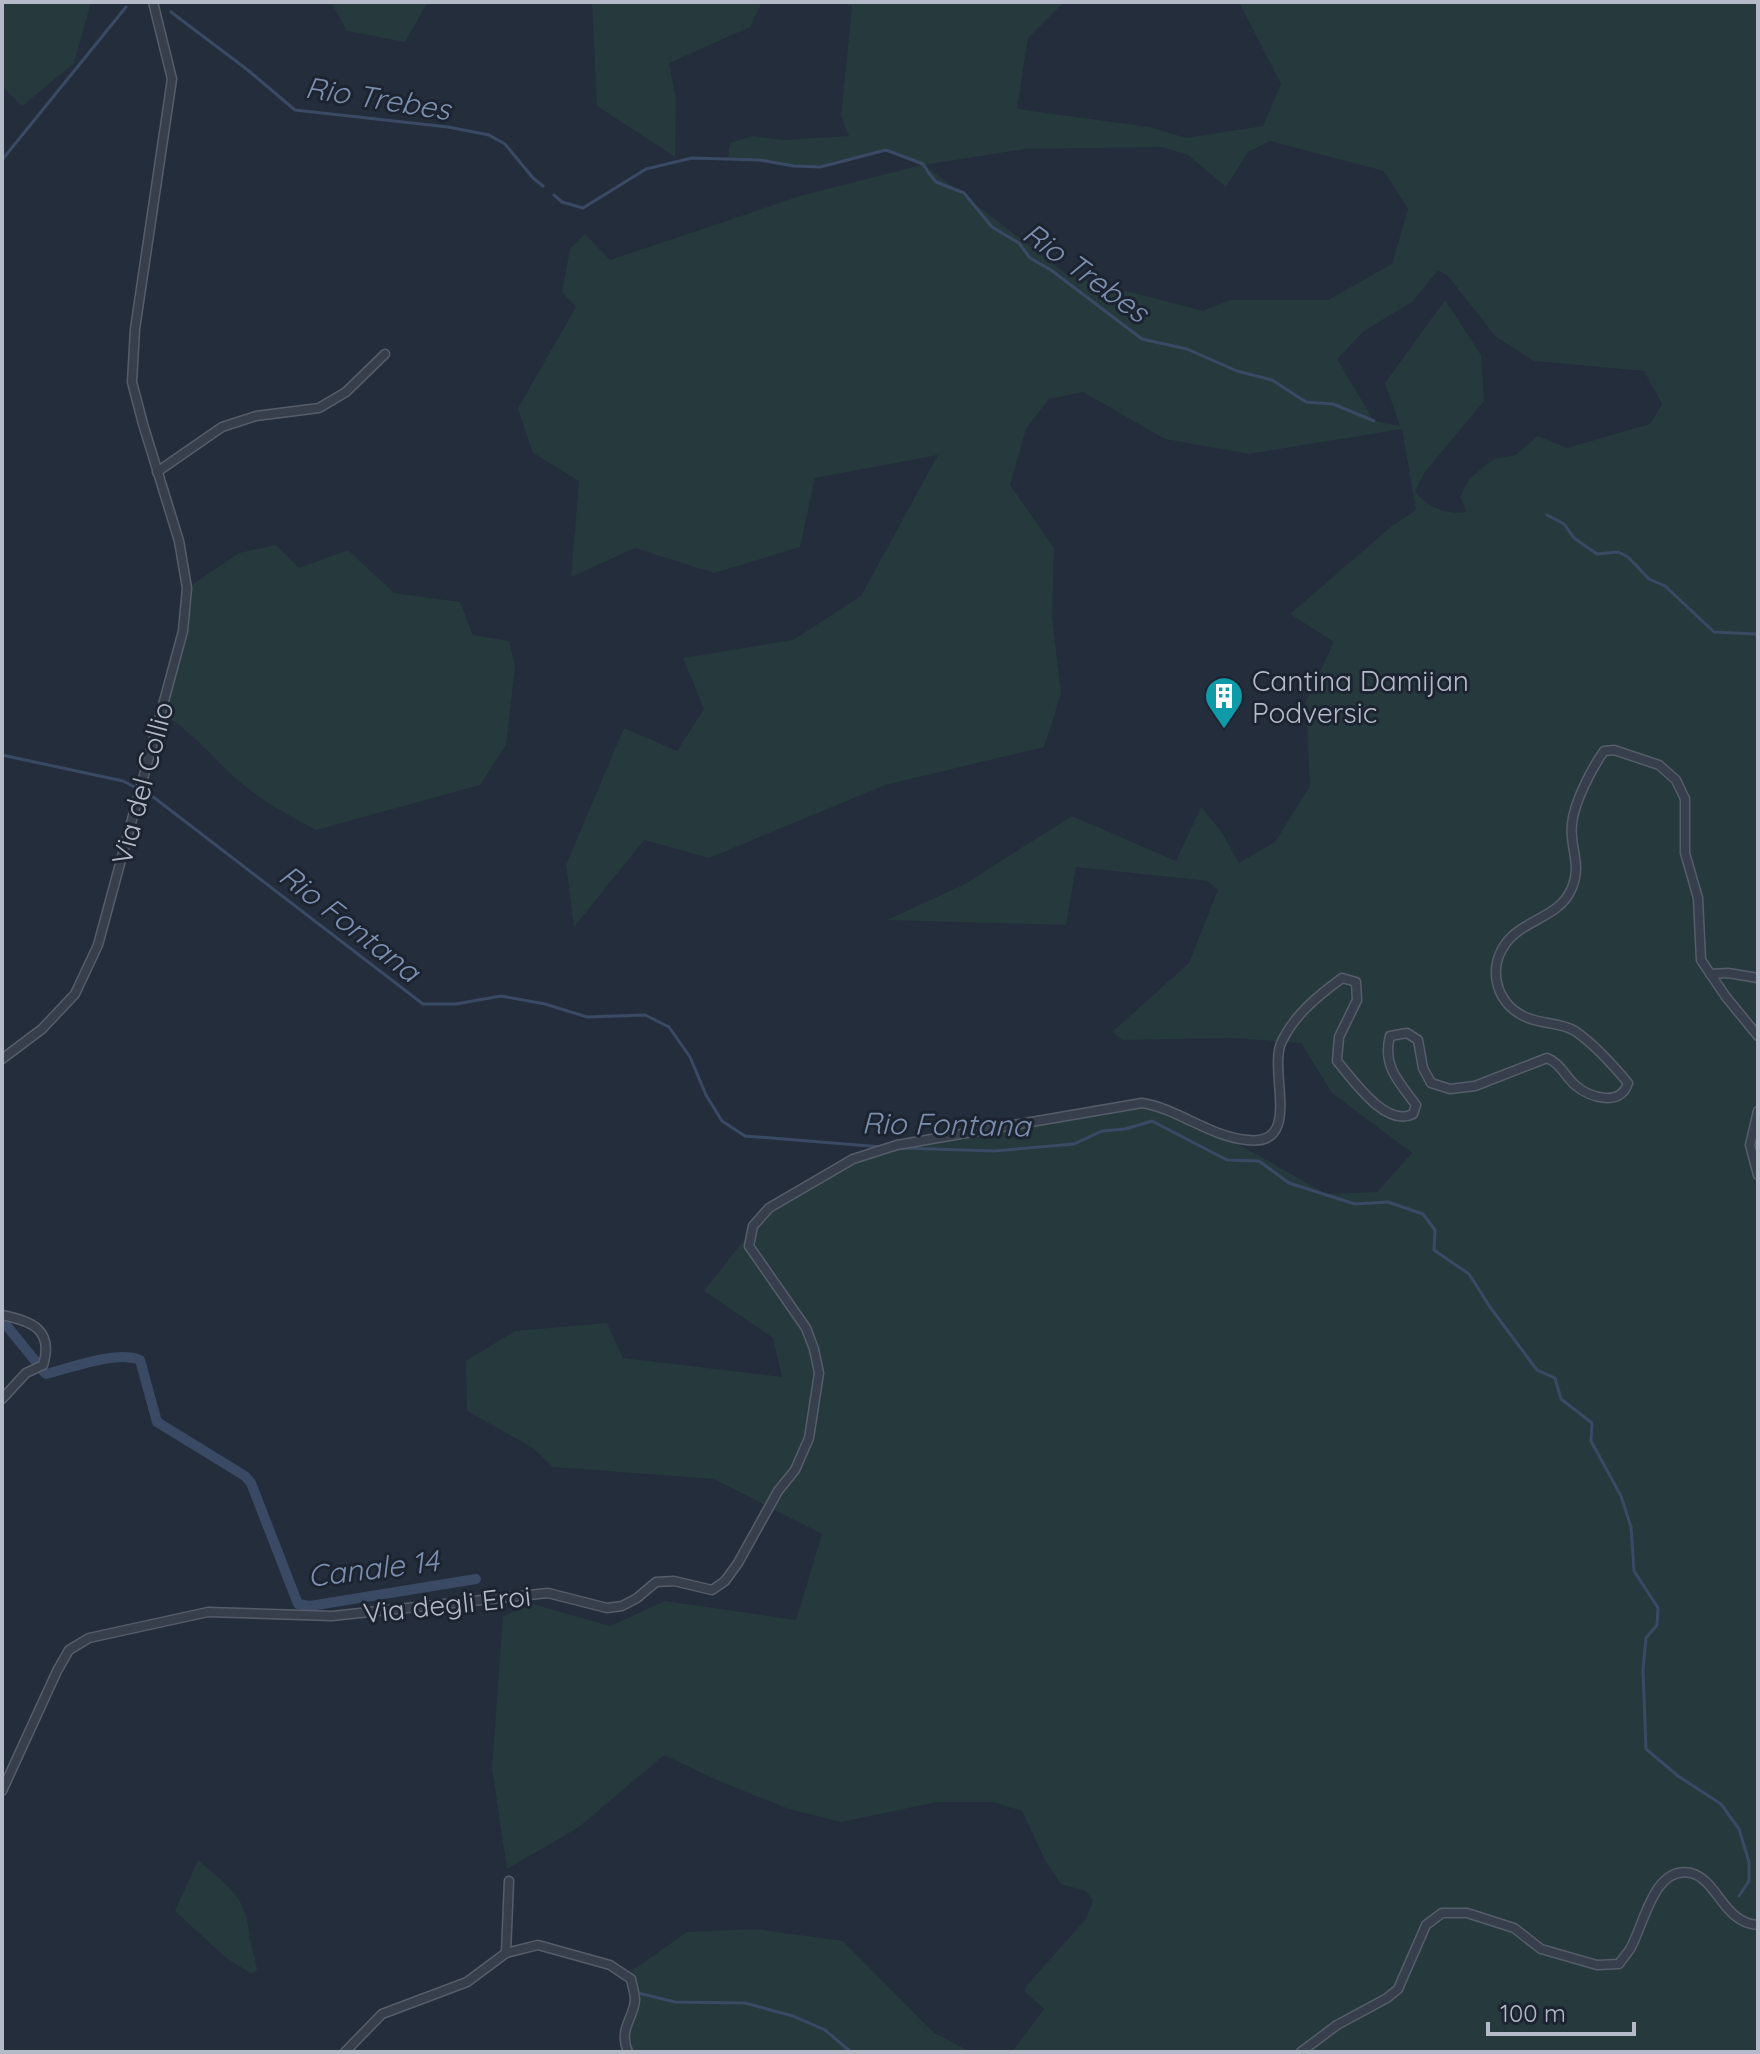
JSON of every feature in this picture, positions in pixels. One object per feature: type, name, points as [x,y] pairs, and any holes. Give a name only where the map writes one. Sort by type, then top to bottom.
[{"type":"street","name":"Via del Collio","points":[[2,1059],[42,1029],[75,994],[98,945],[183,631],[187,588],[181,553],[132,382],[135,329],[172,79],[153,2]]},
{"type":"street","points":[[157,472],[222,427],[256,416],[319,408],[346,392],[385,354]]},
{"type":"street","name":"Via degli Eroi","points":[[2,1791],[57,1671],[69,1650],[89,1638],[208,1612],[332,1616],[548,1593],[607,1608],[622,1606],[656,1582],[674,1581],[712,1590],[725,1581],[778,1491],[795,1470],[809,1438],[819,1373],[806,1328],[749,1246],[753,1226],[769,1208],[853,1159],[897,1145],[1142,1103],[1161,1106],[1226,1137],[1260,1141],[1279,1126],[1281,1113],[1277,1064],[1282,1041],[1311,1002],[1342,978],[1356,982],[1357,1000],[1339,1037],[1337,1061],[1365,1094],[1392,1117],[1413,1114],[1416,1105],[1389,1069],[1386,1051],[1390,1036],[1407,1033],[1418,1040],[1423,1068],[1431,1083],[1450,1089],[1475,1086],[1547,1058],[1554,1061],[1577,1087],[1606,1099],[1618,1098],[1625,1092],[1628,1083],[1617,1070],[1574,1030],[1526,1017],[1503,1001],[1495,981],[1496,961],[1507,941],[1556,909],[1570,893],[1578,873],[1572,824],[1589,777],[1604,751],[1614,750],[1659,765],[1676,780],[1685,799],[1685,853],[1698,898],[1701,960],[1710,974]]},
{"type":"street","points":[[1710,974],[1728,973],[1758,978]]},
{"type":"street","points":[[1710,974],[1758,1036]]},
{"type":"street","points":[[1758,1111],[1750,1145],[1758,1175]]},
{"type":"street","points":[[2,1315],[34,1324],[43,1334],[46,1345],[43,1365],[26,1373],[2,1399]]},
{"type":"street","points":[[1301,2052],[1337,2025],[1398,1989],[1426,1925],[1442,1913],[1467,1913],[1514,1928],[1541,1949],[1597,1965],[1619,1964],[1631,1948],[1658,1889],[1671,1876],[1690,1873],[1701,1878],[1729,1911],[1748,1924],[1758,1925]]},
{"type":"street","points":[[506,1953],[509,1881]]},
{"type":"street","points":[[345,2052],[382,2014],[467,1982],[506,1953],[538,1945],[610,1965],[631,1979],[635,2001],[626,2023],[625,2047],[628,2052]]},
{"type":"green space","points":[[2,2],[91,2],[74,63],[22,106],[2,86]]},
{"type":"green space","points":[[331,2],[455,2],[426,5],[405,42],[347,31]]},
{"type":"green space","points":[[592,2],[762,2],[750,27],[669,63],[676,99],[675,157],[597,106]]},
{"type":"green space","points":[[842,2],[1064,2],[1028,38],[1017,109],[1150,127],[1186,138],[1263,126],[1281,84],[1239,2],[1758,2],[1758,2052],[1012,2052],[1044,2009],[1025,1992],[1027,1985],[1086,1919],[1093,1901],[1086,1891],[1061,1884],[1046,1862],[1022,1811],[994,1802],[937,1802],[841,1822],[789,1809],[664,1755],[579,1827],[507,1869],[492,1768],[503,1616],[533,1604],[610,1626],[665,1601],[796,1620],[822,1534],[714,1479],[553,1467],[533,1448],[467,1411],[466,1361],[515,1331],[607,1323],[623,1358],[782,1377],[773,1338],[704,1291],[769,1208],[853,1159],[897,1145],[1142,1103],[1226,1137],[1326,1194],[1377,1192],[1412,1153],[1332,1093],[1301,1043],[1233,1038],[1122,1040],[1112,1032],[1189,963],[1218,890],[1208,881],[1076,867],[1066,925],[887,920],[965,884],[1072,816],[1176,861],[1201,807],[1221,831],[1239,863],[1275,842],[1310,786],[1306,701],[1334,642],[1290,614],[1392,526],[1416,510],[1402,429],[1249,454],[1165,439],[1083,392],[1049,399],[1026,429],[1010,485],[1054,548],[1052,617],[1061,694],[1044,747],[885,785],[709,858],[644,840],[574,927],[566,865],[624,728],[677,751],[704,709],[683,658],[793,640],[861,596],[938,455],[815,478],[800,547],[714,573],[635,548],[571,577],[579,481],[533,453],[518,408],[576,307],[562,292],[570,249],[585,234],[610,260],[800,196],[921,165],[886,150],[820,167],[728,159],[730,143],[752,136],[783,140],[849,136],[841,116],[852,6]],"holes":[[[1270,141],[1384,171],[1408,209],[1392,264],[1328,300],[1230,300],[1203,311],[1069,276],[924,165],[1025,149],[1162,147],[1188,155],[1226,187],[1248,152]],[[1438,270],[1448,276],[1496,337],[1534,361],[1644,371],[1662,404],[1650,424],[1567,448],[1538,436],[1516,455],[1494,459],[1470,478],[1460,497],[1467,512],[1444,511],[1425,502],[1415,491],[1425,472],[1484,401],[1481,355],[1445,300],[1385,383],[1400,426],[1374,421],[1337,359],[1363,332],[1413,301]]]},
{"type":"green space","points":[[276,545],[299,568],[348,550],[394,593],[460,602],[473,635],[509,641],[515,666],[506,745],[480,785],[316,830],[250,790],[166,716],[183,631],[187,588],[239,553]]},
{"type":"green space","points":[[198,1860],[227,1885],[245,1911],[257,1970],[252,1974],[226,1958],[175,1911]]},
{"type":"green space","points":[[755,1929],[843,1941],[934,2033],[971,2052],[630,2052],[623,2037],[638,1993],[630,1972],[687,1932]]},
{"type":"waterway","points":[[2,160],[126,7]]},
{"type":"waterway","name":"Rio Trebes","points":[[171,12],[295,110],[448,127],[489,135],[505,144],[543,186]]},
{"type":"waterway","name":"Rio Trebes","points":[[554,195],[562,202],[583,208],[646,169],[692,158],[760,160],[820,167],[886,150],[923,164],[927,170]]},
{"type":"waterway","name":"Rio Trebes","points":[[928,172],[936,182],[964,193],[992,227],[1019,243],[1030,258],[1051,270],[1142,339],[1187,349],[1237,371],[1272,380],[1306,402],[1333,404],[1374,421]]},
{"type":"waterway","points":[[1547,515],[1564,524],[1574,538],[1597,554],[1618,552],[1628,557],[1649,579],[1665,586],[1714,632],[1756,634],[1758,639]]},
{"type":"waterway","name":"Rio Fontana","points":[[2,755],[123,781],[152,796],[423,1004],[456,1004],[501,996],[545,1004],[587,1017],[645,1015],[669,1027],[690,1057],[706,1095],[722,1121],[745,1136],[882,1147]]},
{"type":"waterway","name":"Rio Fontana","points":[[901,1148],[994,1151],[1074,1144],[1102,1131],[1125,1129],[1152,1121],[1227,1160],[1259,1161],[1289,1183],[1355,1204],[1388,1202],[1423,1214],[1435,1230],[1434,1250],[1469,1274],[1537,1370],[1555,1378],[1561,1399],[1592,1423],[1591,1441],[1621,1496],[1631,1527],[1634,1571],[1658,1608],[1657,1625],[1646,1638],[1643,1670],[1646,1749],[1678,1776],[1721,1804],[1739,1829],[1749,1862],[1749,1881],[1739,1896]]},
{"type":"waterway","name":"Canale 14","points":[[2,1320],[37,1363]]},
{"type":"waterway","name":"Canale 14","points":[[42,1370],[46,1374],[119,1357],[140,1360],[157,1422],[245,1476],[251,1483],[298,1604],[310,1606],[476,1579]]},
{"type":"waterway","points":[[638,1993],[675,2002],[745,2003],[793,2016],[825,2030],[851,2052]]},
{"type":"place","name":"Cantina Damijan Podversic","points":[[1224,730]]}]
